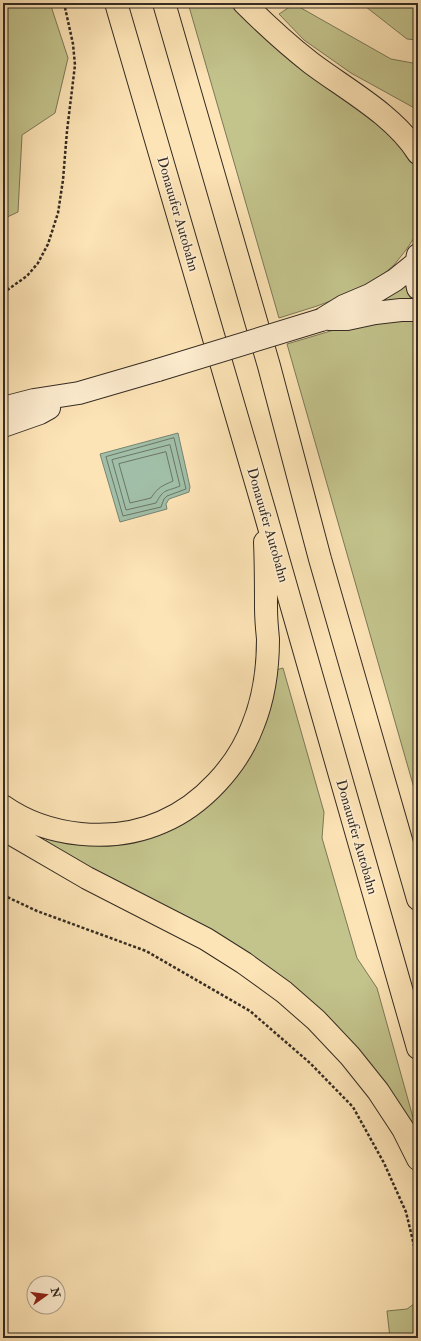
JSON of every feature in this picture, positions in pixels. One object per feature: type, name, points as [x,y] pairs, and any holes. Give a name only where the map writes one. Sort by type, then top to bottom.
[{"type":"highway","name":"Donauufer Autobahn","points":[[116,3],[265,512],[418,1048]]},
{"type":"highway","points":[[164,3],[269,366],[320,560],[418,899]]},
{"type":"highway","points":[[244,3],[310,62],[389,119],[402,132],[418,153]]},
{"type":"highway","points":[[3,806],[36,824],[65,832],[98,835],[132,832],[162,822],[188,808],[211,789],[242,748],[253,726],[261,700],[266,669],[268,639],[265,512]]},
{"type":"highway","points":[[3,829],[87,878],[206,940],[244,963],[284,992],[316,1020],[350,1056],[378,1091],[403,1129],[418,1159]]},
{"type":"main road","points":[[417,259],[416,280],[418,288]]},
{"type":"main road","points":[[3,408],[34,400],[79,393],[321,320],[344,306],[370,295],[395,280],[417,259]]},
{"type":"main road","points":[[321,320],[347,319],[375,313],[401,310],[418,310]]},
{"type":"main road","points":[[3,426],[40,413],[79,393]]},
{"type":"path","points":[[3,293],[27,276],[38,263],[48,244],[58,213],[63,180],[75,65],[73,44],[64,3]]},
{"type":"path","points":[[3,895],[37,911],[146,951],[250,1011],[310,1063],[353,1107],[384,1163],[406,1212],[418,1262]]},
{"type":"green space","points":[[3,3],[50,3],[68,58],[55,113],[22,135],[18,212],[3,219]]},
{"type":"green space","points":[[188,3],[233,3],[248,18],[405,145],[418,165],[418,232],[394,265],[380,277],[360,290],[279,318]]},
{"type":"green space","points":[[361,3],[418,3],[418,40],[407,39]]},
{"type":"green space","points":[[294,4],[391,59],[418,64],[418,110],[351,73],[304,40],[279,14]]},
{"type":"green space","points":[[407,285],[411,301],[368,306]]},
{"type":"green space","points":[[398,318],[418,321],[418,802],[287,344],[344,327]]},
{"type":"green space","points":[[283,668],[324,812],[322,838],[357,958],[377,988],[417,1132],[416,1133],[388,1088],[368,1060],[324,1013],[46,841],[47,837],[202,808],[276,670]]},
{"type":"green space","points":[[418,1301],[418,1338],[390,1338],[387,1311],[407,1309]]},
{"type":"water","points":[[178,433],[190,487],[189,492],[169,499],[166,504],[167,509],[120,522],[100,454]]}]
